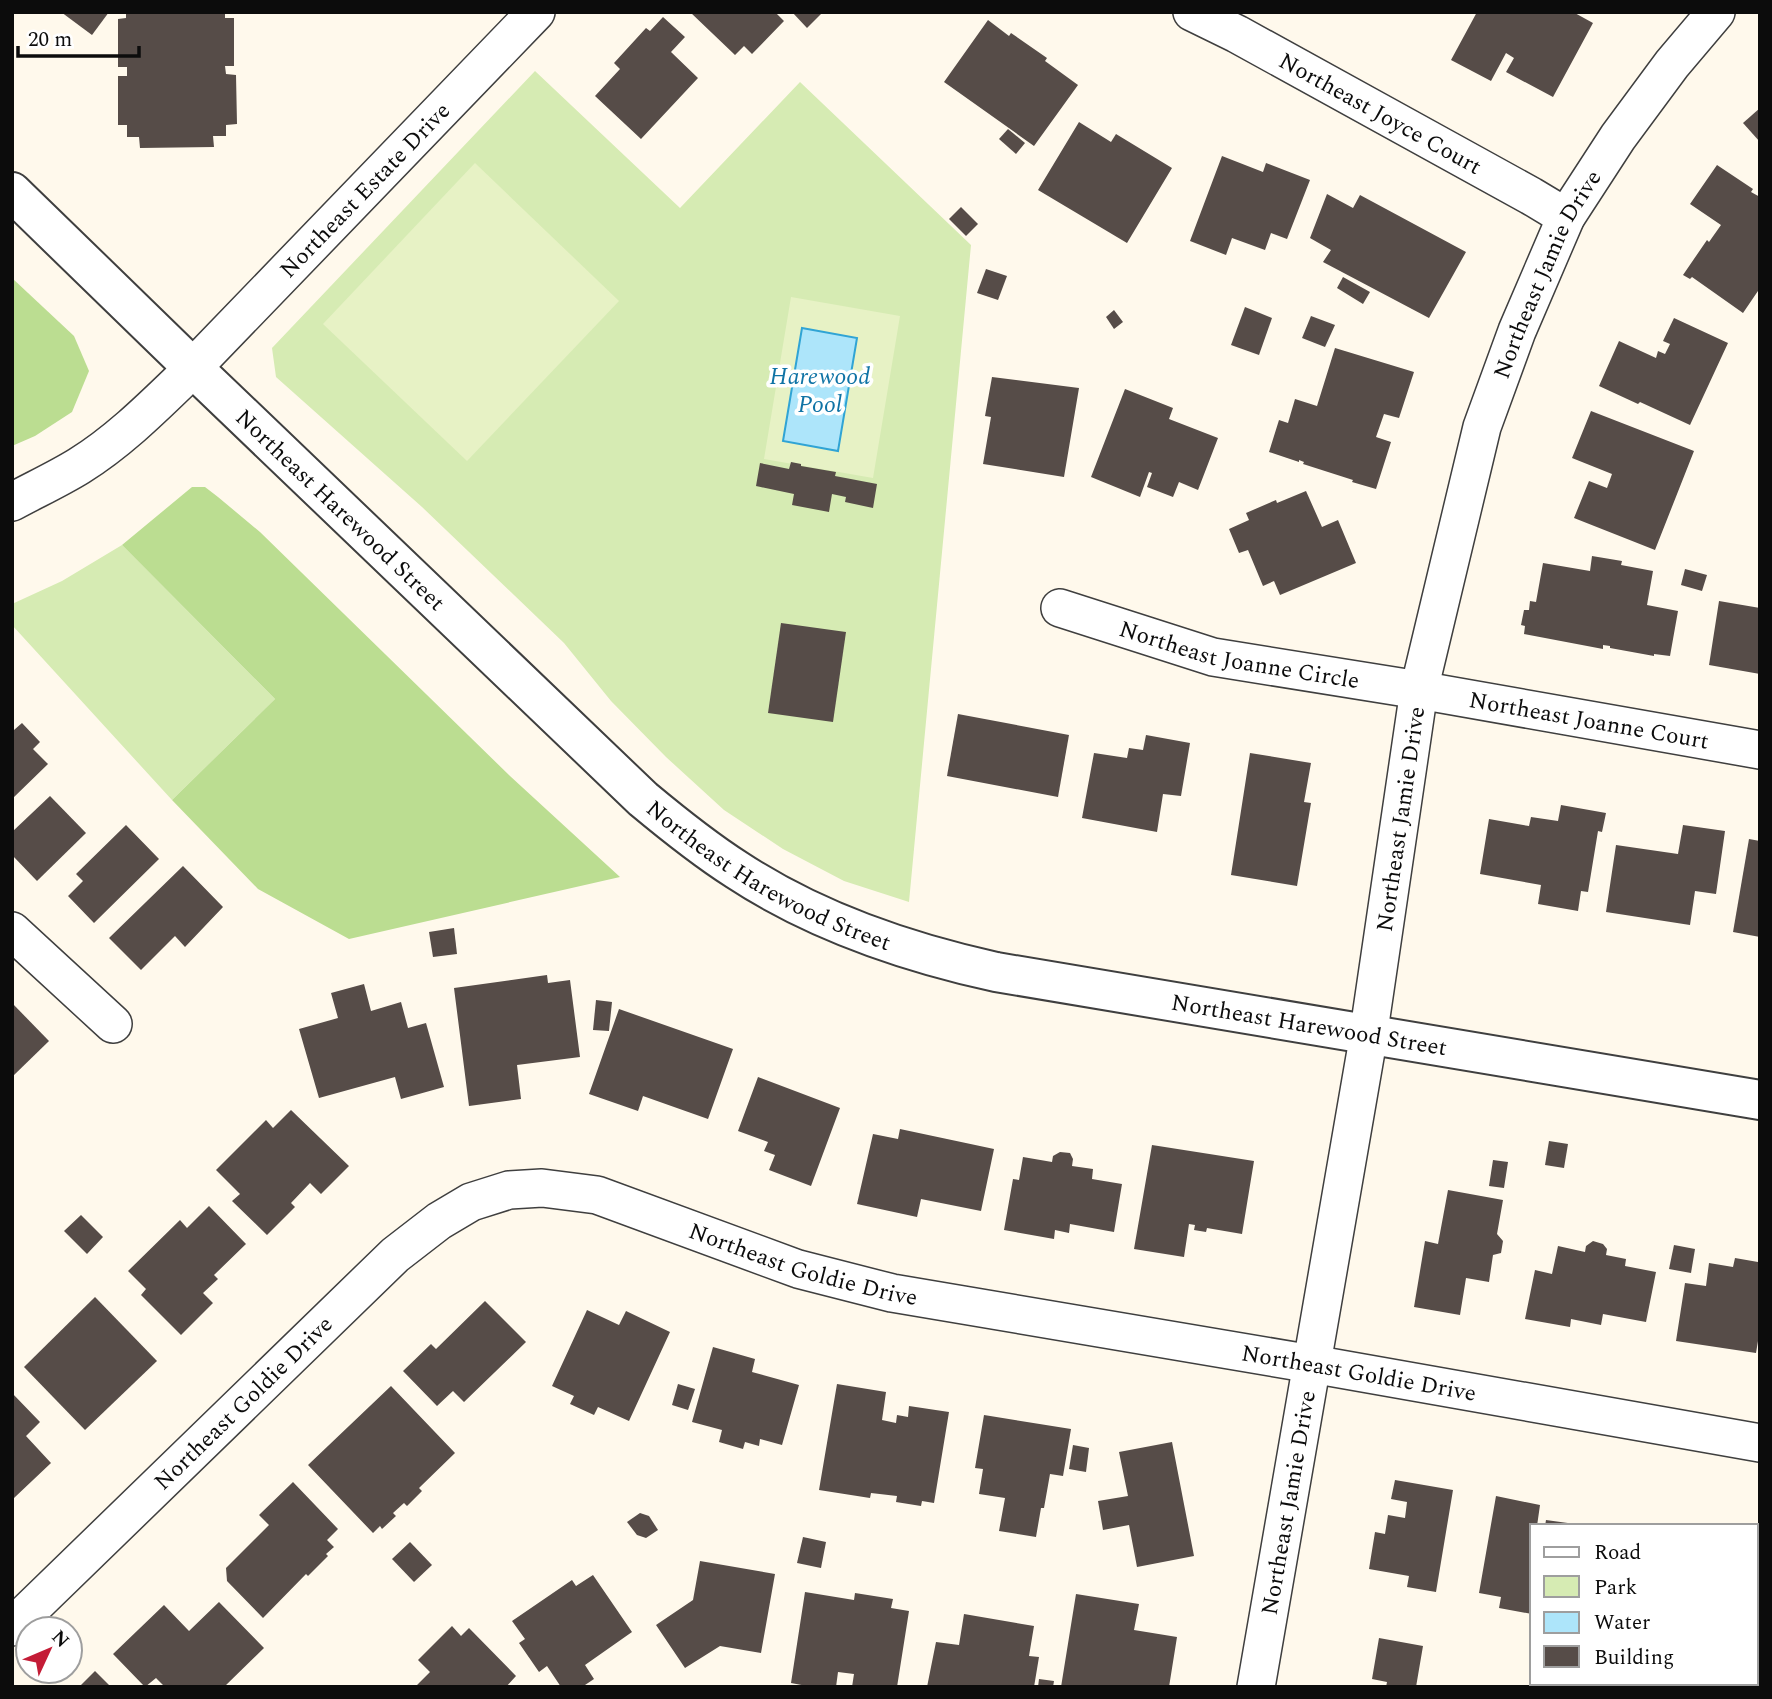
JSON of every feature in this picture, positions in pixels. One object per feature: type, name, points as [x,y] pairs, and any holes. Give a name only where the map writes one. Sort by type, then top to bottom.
[{"type":"street","name":"Northeast Estate Drive","points":[[12,502],[80,465],[124,433],[171,390],[536,12]]},
{"type":"street","name":"Northeast Joyce Court","points":[[1192,12],[1237,34],[1566,217]]},
{"type":"street","name":"Northeast Jamie Drive","points":[[1256,1687],[1368,1034],[1419,690],[1482,427],[1517,331],[1566,217],[1618,137],[1672,64],[1716,12]]},
{"type":"street","name":"Northeast Harewood Street","points":[[12,192],[643,799],[708,851],[761,884],[826,919],[877,939],[950,962],[996,972],[1760,1100]]},
{"type":"street","name":"Northeast Joanne Circle","points":[[1060,608],[1213,657],[1419,690]]},
{"type":"street","name":"Northeast Joanne Court","points":[[1419,690],[1760,750]]},
{"type":"street","points":[[12,931],[113,1024]]},
{"type":"street","name":"Northeast Goldie Drive","points":[[12,1627],[395,1255],[439,1221],[471,1202],[509,1190],[542,1188],[597,1195],[798,1269],[892,1293],[1760,1443]]},
{"type":"green space","points":[[535,71],[680,208],[800,82],[971,245],[909,902],[844,881],[783,849],[724,810],[666,757],[611,701],[564,643],[422,507],[276,377],[272,348]]},
{"type":"green space","points":[[475,163],[619,301],[467,461],[323,324]]},
{"type":"green space","points":[[12,278],[74,336],[89,371],[72,412],[35,436],[12,446]]},
{"type":"green space","points":[[791,297],[900,316],[873,478],[764,459]]},
{"type":"green space","points":[[192,487],[205,487],[260,532],[510,776],[620,877],[349,939],[258,889],[172,800],[275,699],[122,545]]},
{"type":"green space","points":[[122,545],[275,699],[172,800],[12,625],[12,604],[62,581]]},
{"type":"water","name":"Harewood Pool","points":[[802,328],[857,338],[838,451],[783,441]]},
{"type":"building","points":[[61,12],[109,12],[92,35]]},
{"type":"building","points":[[126,12],[225,12],[225,18],[234,18],[234,66],[225,66],[226,74],[236,75],[237,124],[226,125],[226,136],[213,136],[214,147],[140,148],[139,137],[127,137],[127,125],[118,125],[118,76],[127,76],[127,67],[118,67],[118,19],[126,18]]},
{"type":"building","points":[[690,12],[775,12],[784,21],[752,54],[744,46],[735,55]]},
{"type":"building","points":[[792,12],[823,12],[807,28]]},
{"type":"building","points":[[1477,12],[1573,12],[1593,23],[1553,97],[1506,72],[1514,58],[1506,53],[1491,81],[1451,60]]},
{"type":"building","points":[[663,17],[685,37],[671,52],[698,78],[641,139],[595,96],[620,69],[614,63],[646,28],[650,31]]},
{"type":"building","points":[[988,20],[1047,58],[1045,61],[1078,85],[1034,146],[944,82]]},
{"type":"building","points":[[1760,108],[1760,142],[1743,123]]},
{"type":"building","points":[[1079,122],[1111,142],[1116,134],[1172,168],[1127,243],[1038,190]]},
{"type":"building","points":[[1008,129],[1025,143],[1016,154],[999,139]]},
{"type":"building","points":[[1222,156],[1263,172],[1266,163],[1310,180],[1287,239],[1271,233],[1265,250],[1232,238],[1226,255],[1190,241]]},
{"type":"building","points":[[1717,165],[1753,189],[1751,192],[1760,197],[1760,288],[1743,313],[1692,277],[1690,279],[1683,275],[1721,225],[1690,204]]},
{"type":"building","points":[[1327,194],[1353,208],[1360,195],[1466,252],[1429,318],[1323,262],[1331,250],[1310,238]]},
{"type":"building","points":[[961,207],[978,224],[966,236],[949,219]]},
{"type":"building","points":[[986,269],[1007,276],[998,300],[977,293]]},
{"type":"building","points":[[1343,277],[1370,292],[1363,304],[1337,288]]},
{"type":"building","points":[[1245,307],[1272,318],[1259,355],[1231,345]]},
{"type":"building","points":[[1114,310],[1123,322],[1114,329],[1106,317]]},
{"type":"building","points":[[1311,316],[1335,325],[1325,347],[1302,338]]},
{"type":"building","points":[[1674,318],[1728,343],[1690,425],[1599,386],[1619,341],[1656,358],[1658,351],[1665,354],[1670,344],[1663,341]]},
{"type":"building","points":[[1335,348],[1414,372],[1399,418],[1384,414],[1376,437],[1391,442],[1376,489],[1303,464],[1304,462],[1299,460],[1269,452],[1279,420],[1288,423],[1295,399],[1317,406]]},
{"type":"building","points":[[992,377],[1079,388],[1064,477],[983,464],[991,417],[985,416]]},
{"type":"building","points":[[1125,389],[1173,408],[1169,419],[1218,438],[1198,490],[1179,482],[1173,497],[1147,487],[1152,473],[1149,472],[1140,497],[1091,477]]},
{"type":"building","points":[[1591,411],[1694,451],[1655,550],[1574,518],[1589,481],[1607,488],[1612,474],[1572,458]]},
{"type":"building","points":[[791,462],[836,472],[835,476],[877,484],[873,508],[845,502],[846,497],[832,494],[829,512],[792,505],[794,494],[756,486],[760,463],[789,469]]},
{"type":"building","points":[[1306,491],[1322,527],[1338,520],[1356,563],[1280,595],[1274,581],[1263,586],[1248,550],[1239,553],[1229,529],[1249,520],[1246,513]]},
{"type":"building","points":[[1592,556],[1622,561],[1621,565],[1653,571],[1647,605],[1678,611],[1670,656],[1654,656],[1603,645],[1603,649],[1524,634],[1525,626],[1521,625],[1524,610],[1529,610],[1530,601],[1536,602],[1543,563],[1590,571]]},
{"type":"building","points":[[1685,569],[1707,575],[1702,591],[1681,585]]},
{"type":"building","points":[[1719,601],[1760,608],[1760,674],[1709,665]]},
{"type":"building","points":[[781,623],[846,632],[833,722],[768,713]]},
{"type":"building","points":[[958,714],[1069,735],[1058,797],[947,776]]},
{"type":"building","points":[[22,723],[40,742],[33,749],[48,764],[12,799],[12,728],[14,730]]},
{"type":"building","points":[[1146,735],[1190,743],[1181,796],[1163,794],[1157,832],[1082,818],[1094,753],[1127,758],[1129,748],[1143,750]]},
{"type":"building","points":[[1250,753],[1311,763],[1304,802],[1311,803],[1297,886],[1231,875]]},
{"type":"building","points":[[50,796],[86,833],[37,881],[12,855],[12,832]]},
{"type":"building","points":[[1561,805],[1606,813],[1602,832],[1598,831],[1588,892],[1581,891],[1578,911],[1538,904],[1541,885],[1480,874],[1489,819],[1529,826],[1531,817],[1558,821]]},
{"type":"building","points":[[126,825],[159,859],[94,923],[68,896],[83,881],[76,874]]},
{"type":"building","points":[[1683,825],[1725,831],[1716,894],[1695,891],[1690,925],[1606,912],[1616,845],[1678,854]]},
{"type":"building","points":[[1749,839],[1760,841],[1760,937],[1733,932]]},
{"type":"building","points":[[183,866],[223,907],[185,947],[175,936],[141,970],[109,938]]},
{"type":"building","points":[[454,928],[457,954],[433,957],[429,932]]},
{"type":"building","points":[[547,975],[548,983],[570,980],[580,1057],[517,1065],[521,1099],[469,1106],[454,988]]},
{"type":"building","points":[[364,984],[371,1011],[401,1002],[408,1028],[426,1023],[444,1087],[401,1099],[395,1077],[319,1098],[299,1029],[338,1018],[331,993]]},
{"type":"building","points":[[596,1000],[612,1002],[609,1031],[593,1030]]},
{"type":"building","points":[[12,1003],[49,1041],[12,1077]]},
{"type":"building","points":[[619,1009],[733,1049],[708,1119],[643,1096],[638,1111],[589,1094]]},
{"type":"building","points":[[758,1077],[840,1108],[811,1186],[769,1170],[775,1155],[764,1151],[768,1142],[738,1131]]},
{"type":"building","points":[[291,1110],[349,1166],[321,1194],[310,1183],[291,1203],[295,1207],[267,1235],[232,1201],[240,1194],[216,1170],[266,1120],[273,1128]]},
{"type":"building","points":[[900,1129],[994,1149],[981,1211],[921,1199],[917,1217],[857,1204],[873,1134],[898,1139]]},
{"type":"building","points":[[1549,1141],[1568,1144],[1564,1168],[1545,1165]]},
{"type":"building","points":[[1152,1145],[1254,1161],[1242,1234],[1207,1228],[1206,1232],[1194,1230],[1195,1225],[1189,1224],[1184,1257],[1134,1249]]},
{"type":"building","points":[[1060,1152],[1070,1153],[1072,1166],[1093,1169],[1092,1179],[1122,1184],[1114,1232],[1070,1224],[1069,1233],[1055,1230],[1054,1239],[1004,1230],[1013,1179],[1019,1180],[1023,1157],[1052,1162],[1053,1156]]},
{"type":"building","points":[[1493,1160],[1508,1162],[1504,1188],[1489,1186]]},
{"type":"building","points":[[1448,1190],[1503,1200],[1497,1234],[1503,1241],[1501,1253],[1493,1255],[1489,1282],[1466,1278],[1460,1315],[1414,1307],[1425,1241],[1438,1244]]},
{"type":"building","points":[[209,1206],[246,1244],[214,1275],[218,1279],[203,1293],[213,1303],[181,1335],[141,1295],[146,1289],[128,1271],[180,1220],[187,1228]]},
{"type":"building","points":[[81,1215],[103,1237],[87,1254],[64,1231]]},
{"type":"building","points":[[1593,1241],[1603,1244],[1607,1249],[1606,1255],[1626,1259],[1625,1266],[1656,1272],[1646,1322],[1603,1314],[1601,1325],[1571,1319],[1570,1327],[1525,1319],[1535,1270],[1552,1274],[1558,1246],[1585,1252],[1586,1246]]},
{"type":"building","points":[[1674,1245],[1695,1249],[1691,1273],[1669,1269]]},
{"type":"building","points":[[1735,1258],[1758,1262],[1760,1341],[1756,1353],[1676,1341],[1685,1283],[1706,1286],[1709,1263],[1733,1267]]},
{"type":"building","points":[[95,1297],[157,1361],[85,1430],[24,1367]]},
{"type":"building","points":[[485,1301],[526,1342],[464,1402],[453,1391],[437,1406],[403,1371],[431,1344],[436,1349]]},
{"type":"building","points":[[587,1310],[619,1325],[626,1311],[670,1332],[629,1421],[598,1407],[594,1415],[570,1404],[574,1396],[552,1386]]},
{"type":"building","points":[[713,1347],[755,1359],[752,1372],[799,1385],[782,1445],[760,1439],[759,1446],[745,1442],[743,1449],[719,1442],[722,1430],[692,1422]]},
{"type":"building","points":[[678,1384],[695,1389],[688,1410],[672,1405]]},
{"type":"building","points":[[837,1384],[886,1392],[882,1420],[896,1423],[897,1415],[908,1417],[909,1406],[949,1412],[934,1503],[922,1501],[921,1506],[896,1502],[897,1496],[871,1493],[870,1498],[819,1490]]},
{"type":"building","points":[[391,1386],[455,1453],[419,1488],[422,1491],[407,1506],[404,1503],[393,1513],[396,1516],[382,1529],[380,1526],[373,1533],[308,1465]]},
{"type":"building","points":[[12,1393],[40,1422],[26,1436],[51,1463],[14,1498],[12,1496]]},
{"type":"building","points":[[984,1415],[1071,1429],[1063,1476],[1050,1474],[1036,1537],[999,1531],[1005,1498],[979,1494],[983,1469],[975,1468]]},
{"type":"building","points":[[1172,1442],[1194,1556],[1137,1567],[1129,1525],[1103,1530],[1098,1501],[1128,1496],[1119,1452]]},
{"type":"building","points":[[1073,1445],[1089,1448],[1086,1472],[1069,1469]]},
{"type":"building","points":[[1395,1480],[1453,1490],[1436,1592],[1407,1587],[1409,1576],[1369,1569],[1375,1532],[1385,1534],[1388,1515],[1405,1518],[1407,1502],[1391,1499]]},
{"type":"building","points":[[293,1482],[338,1529],[327,1540],[334,1547],[326,1554],[328,1556],[308,1576],[306,1574],[263,1618],[227,1581],[226,1568],[269,1525],[259,1515]]},
{"type":"building","points":[[1496,1496],[1540,1505],[1537,1524],[1530,1524],[1530,1614],[1499,1608],[1501,1597],[1479,1593]]},
{"type":"building","points":[[640,1513],[649,1516],[658,1530],[646,1538],[637,1535],[627,1522]]},
{"type":"building","points":[[1546,1520],[1575,1524],[1545,1524]]},
{"type":"building","points":[[803,1537],[826,1542],[821,1568],[797,1563]]},
{"type":"building","points":[[410,1542],[432,1565],[414,1582],[392,1559]]},
{"type":"building","points":[[1758,1560],[1760,1560],[1760,1588],[1758,1587]]},
{"type":"building","points":[[700,1561],[775,1574],[761,1653],[720,1646],[685,1668],[656,1625],[693,1600]]},
{"type":"building","points":[[593,1575],[632,1632],[585,1665],[594,1679],[582,1687],[561,1687],[547,1666],[539,1672],[519,1643],[525,1639],[512,1621],[572,1580],[576,1586]]},
{"type":"building","points":[[805,1592],[854,1600],[855,1593],[893,1599],[891,1608],[909,1611],[897,1687],[852,1687],[854,1674],[838,1672],[836,1687],[812,1687],[791,1683]]},
{"type":"building","points":[[1076,1594],[1139,1604],[1134,1630],[1177,1637],[1169,1687],[1061,1687]]},
{"type":"building","points":[[219,1602],[264,1648],[224,1687],[165,1687],[156,1678],[145,1687],[113,1654],[164,1605],[189,1631]]},
{"type":"building","points":[[964,1614],[1034,1626],[1029,1656],[1039,1657],[1034,1687],[927,1687],[936,1642],[959,1645]]},
{"type":"building","points":[[452,1626],[461,1636],[469,1628],[516,1676],[506,1687],[415,1687],[430,1672],[418,1660]]},
{"type":"building","points":[[1379,1638],[1423,1646],[1416,1687],[1386,1687],[1387,1682],[1372,1679]]},
{"type":"building","points":[[95,1671],[111,1687],[79,1687],[84,1685]]},
{"type":"building","points":[[1039,1679],[1054,1681],[1053,1687],[1038,1687]]},
{"type":"building","points":[[1553,1685],[1580,1685],[1580,1687]]}]
